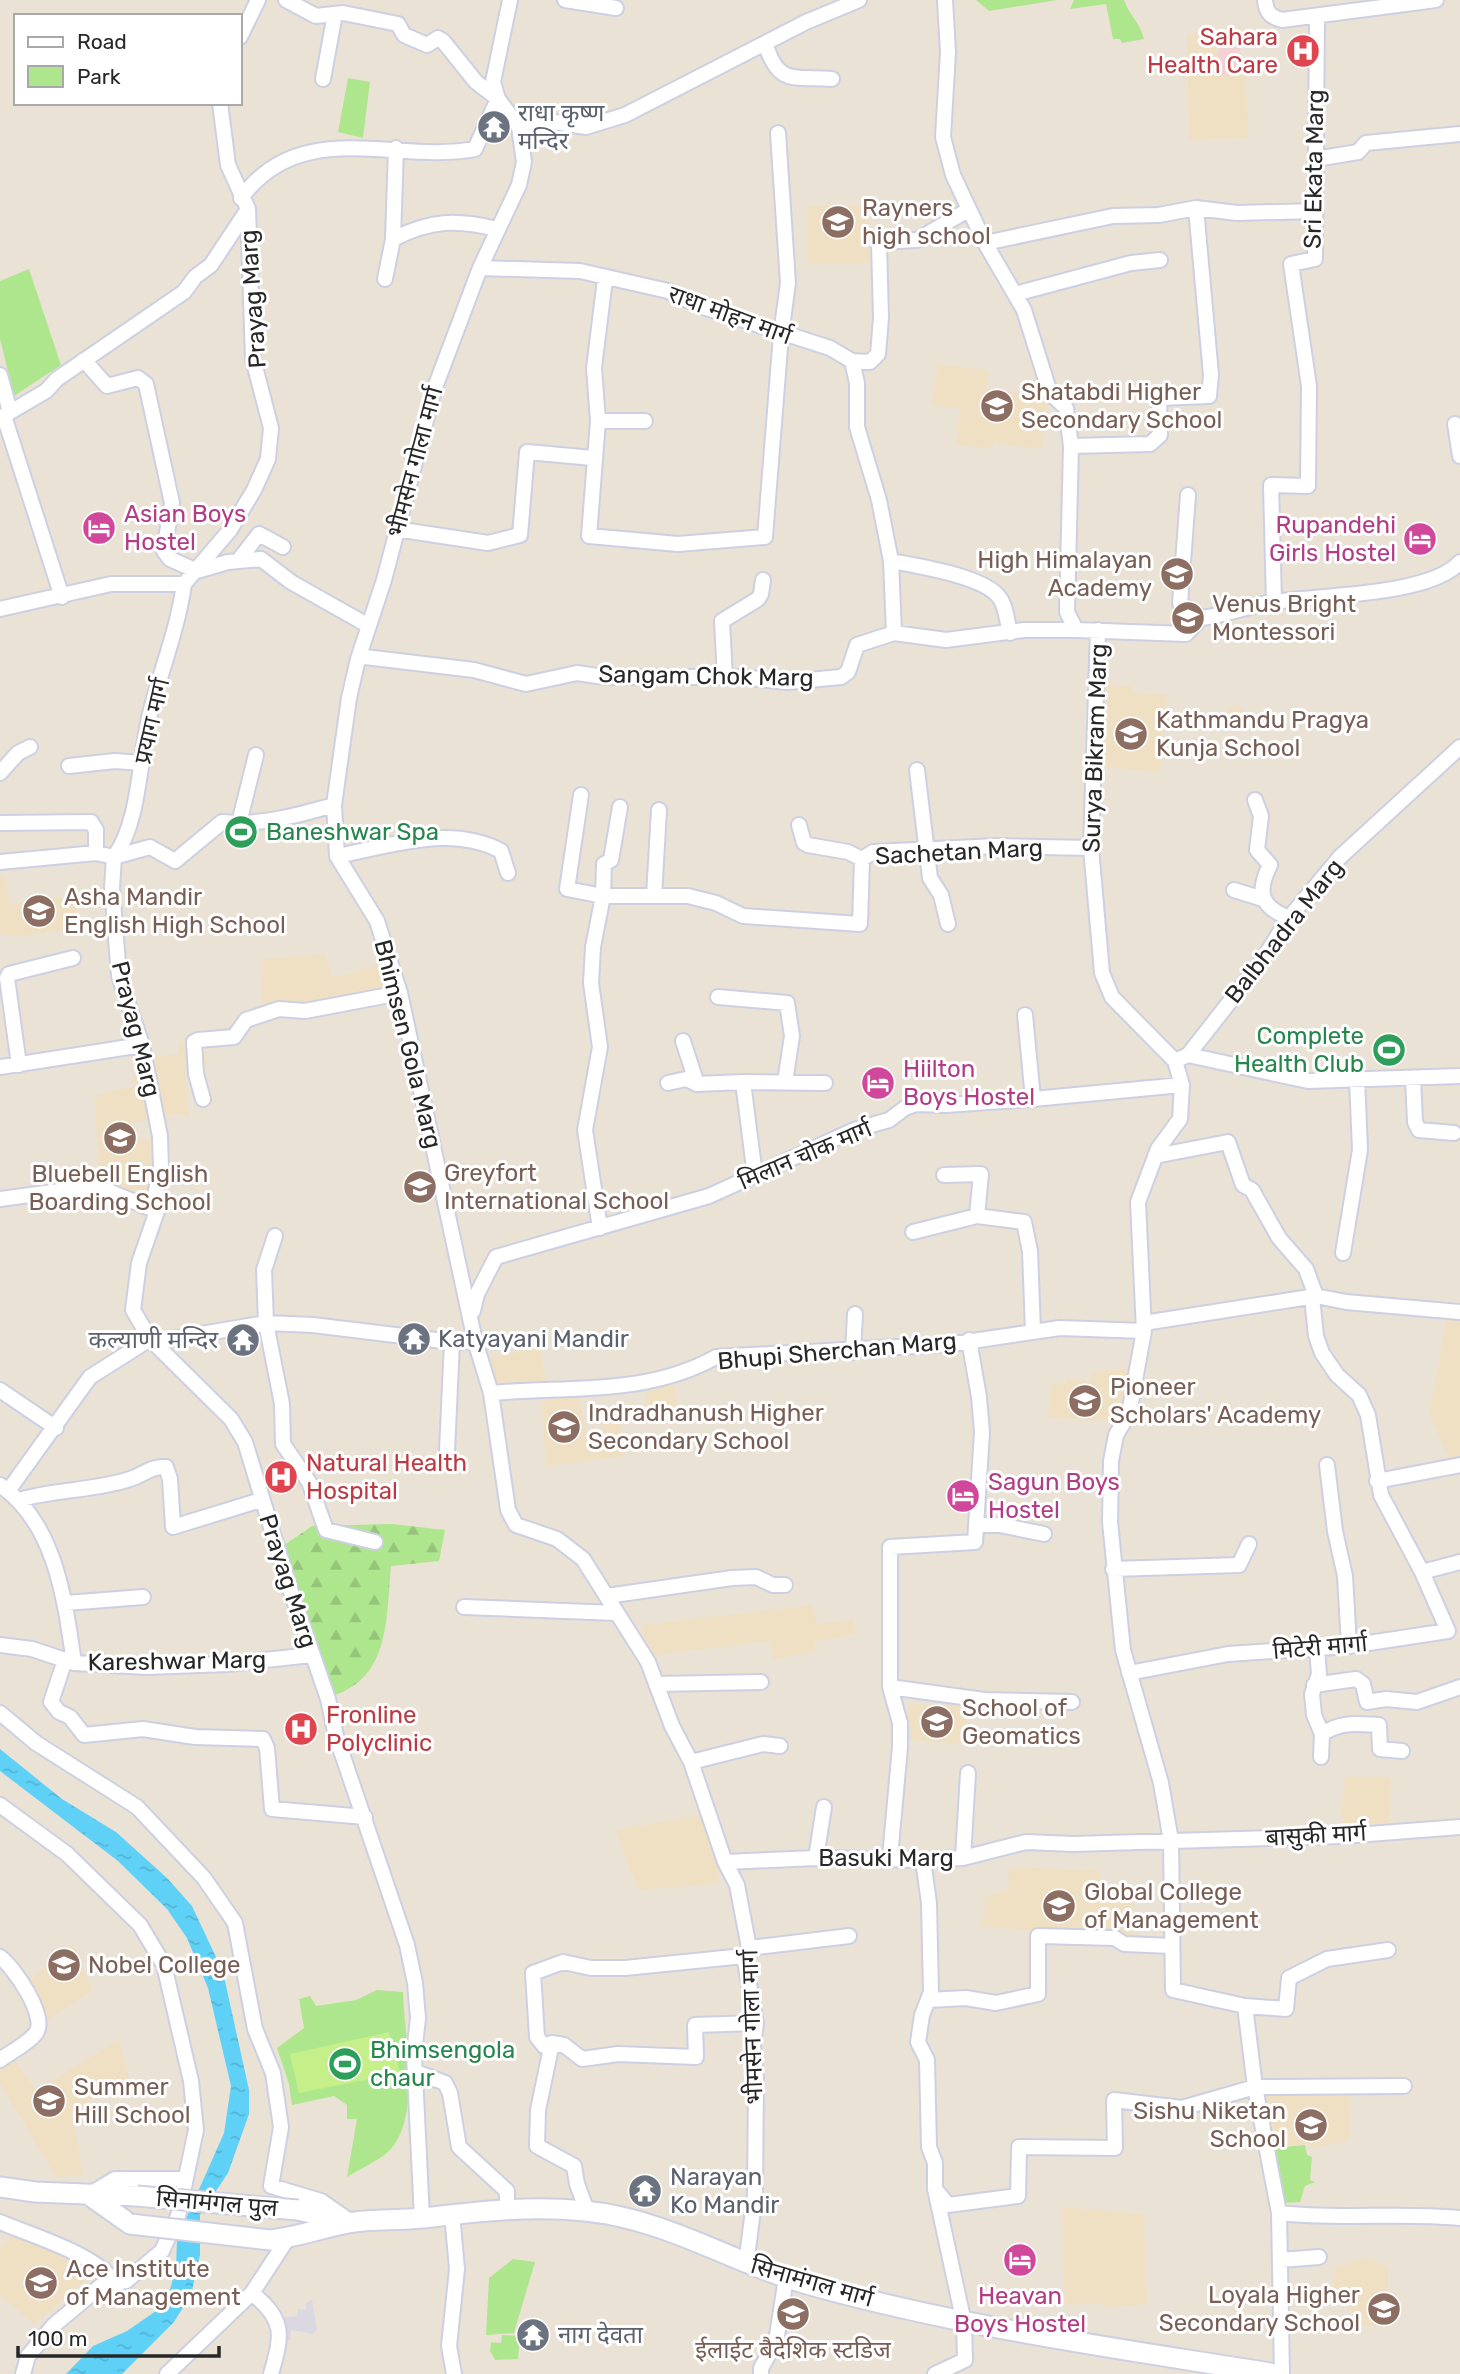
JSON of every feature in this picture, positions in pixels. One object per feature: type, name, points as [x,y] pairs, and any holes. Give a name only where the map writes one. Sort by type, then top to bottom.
[{"type":"main road","name":"सिनामंगल पुल","points":[[0,2187],[298,2210],[350,2222]]},
{"type":"main road","name":"सिनामंगल पुल","points":[[89,2195],[130,2224],[279,2239]]},
{"type":"main road","name":"सिनामंगल मार्ग","points":[[350,2222],[422,2218],[507,2207],[587,2211],[645,2221],[681,2234],[746,2265],[786,2278],[964,2323],[1276,2374]]},
{"type":"main road","points":[[279,2239],[350,2222]]},
{"type":"street","points":[[242,33],[258,0]]},
{"type":"street","points":[[286,0],[316,16],[335,14],[373,17],[398,24],[404,35],[427,45],[438,38],[476,82],[498,99],[519,127],[524,162],[522,173],[480,268]]},
{"type":"street","points":[[5,416],[46,391],[84,360],[184,292],[195,277],[211,265],[264,171],[328,148],[396,148],[436,152],[475,149],[498,99],[493,82],[510,0]]},
{"type":"street","points":[[565,0],[616,8]]},
{"type":"street","points":[[519,127],[548,121],[586,127],[625,115],[766,45],[806,22],[859,0]]},
{"type":"street","name":"Surya Bikram Marg","points":[[945,0],[948,52],[943,137],[953,175],[985,243],[1024,310],[1050,393],[1066,408],[1070,446],[1068,612],[1076,630],[1098,629],[1091,848],[1102,973],[1112,997],[1182,1058]]},
{"type":"street","points":[[1265,0],[1267,11],[1272,18],[1282,20],[1436,0]]},
{"type":"street","points":[[323,79],[335,14]]},
{"type":"street","name":"Sri Ekata Marg","points":[[1274,601],[1271,485],[1308,486],[1309,386],[1291,264],[1315,259],[1317,16]]},
{"type":"street","points":[[766,45],[776,71],[784,76],[832,79]]},
{"type":"street","points":[[220,105],[228,165],[244,204]]},
{"type":"street","points":[[605,279],[594,368],[598,421],[589,536],[678,544],[765,537],[781,335],[788,284],[778,133]]},
{"type":"street","points":[[1315,159],[1358,152],[1366,143],[1460,134]]},
{"type":"street","points":[[385,279],[393,239],[396,148]]},
{"type":"street","name":"Prayag Marg","points":[[184,584],[230,530],[254,490],[268,459],[271,428],[252,350],[244,204]]},
{"type":"street","points":[[985,243],[1113,216],[1159,215],[1196,208],[1237,213],[1316,211]]},
{"type":"street","points":[[1070,446],[1150,444],[1160,435],[1159,398],[1209,396],[1211,375],[1196,208]]},
{"type":"street","points":[[894,633],[891,561],[879,500],[857,427],[857,383],[852,361],[870,362],[878,354],[881,318],[879,242],[917,240],[968,210]]},
{"type":"street","points":[[393,239],[420,225],[444,222],[470,222],[497,229]]},
{"type":"street","points":[[1015,294],[1132,263],[1160,260]]},
{"type":"street","name":"राधा मोहन मार्ग","points":[[480,268],[580,271],[605,279],[668,291],[700,306],[781,335],[830,348],[852,361]]},
{"type":"street","name":"भीमसेन गोला मार्ग","points":[[358,659],[384,580],[434,390],[480,268]]},
{"type":"street","points":[[84,360],[107,386],[138,378],[146,384],[172,503],[164,551],[170,559],[197,571],[238,561],[261,559],[291,582],[369,626]]},
{"type":"street","points":[[0,375],[5,416],[62,597]]},
{"type":"street","points":[[598,421],[645,421]]},
{"type":"street","points":[[1455,424],[1460,456]]},
{"type":"street","points":[[396,529],[488,543],[520,535],[527,452],[593,458]]},
{"type":"street","points":[[1188,495],[1180,603],[1201,618]]},
{"type":"street","points":[[238,561],[259,534],[284,547]]},
{"type":"street","points":[[891,561],[941,570],[990,589],[1003,602],[1010,633]]},
{"type":"street","points":[[1098,629],[1186,634],[1201,618],[1231,615],[1274,601],[1326,599],[1398,587],[1440,576],[1460,562]]},
{"type":"street","points":[[725,678],[722,621],[758,599],[763,580]]},
{"type":"street","points":[[0,609],[111,584],[184,584]]},
{"type":"street","name":"प्रयाग मार्ग","points":[[114,857],[122,846],[150,713],[180,620],[184,584]]},
{"type":"street","name":"Sangam Chok Marg","points":[[358,659],[365,657],[435,664],[526,684],[577,673],[604,677],[725,678],[787,682],[841,677],[848,672],[857,645],[894,633],[947,640],[1010,633],[1076,630]]},
{"type":"street","name":"Bhimsen Gola Marg","points":[[358,659],[349,698],[334,805],[337,856],[377,921],[400,993],[472,1315],[475,1341],[491,1393],[512,1520],[526,1530],[567,1545],[591,1568],[607,1596]]},
{"type":"street","points":[[0,773],[18,753],[30,747]]},
{"type":"street","name":"Balbhadra Marg","points":[[1182,1058],[1261,962],[1289,918],[1340,857],[1460,747]]},
{"type":"street","points":[[239,823],[256,755]]},
{"type":"street","points":[[69,766],[115,761],[141,763]]},
{"type":"street","points":[[917,770],[930,878],[942,895],[948,924]]},
{"type":"street","name":"Sachetan Marg","points":[[581,795],[567,889],[603,896],[688,896],[716,903],[743,916],[856,926],[863,921],[862,859],[873,852],[997,846],[1091,848]]},
{"type":"street","points":[[1255,800],[1261,816],[1256,850],[1270,865],[1265,875],[1263,899]]},
{"type":"street","points":[[0,862],[96,853],[114,857],[150,847],[176,861],[220,822],[239,823],[290,816],[334,805]]},
{"type":"street","points":[[600,1228],[585,1130],[600,1046],[592,983],[593,947],[603,896],[604,864],[611,860],[620,807]]},
{"type":"street","points":[[654,896],[659,810]]},
{"type":"street","points":[[0,824],[91,821],[96,830],[96,853]]},
{"type":"street","points":[[799,825],[804,843],[848,852],[862,859]]},
{"type":"street","points":[[337,856],[446,837],[465,838],[501,851],[508,873]]},
{"type":"street","name":"Prayag Marg","points":[[114,857],[112,888],[118,976],[142,1045],[160,1136],[161,1168],[155,1195],[157,1211],[139,1263],[133,1310],[152,1340],[231,1419],[245,1442],[261,1500],[328,1699],[336,1736],[407,1945],[415,1983],[418,2018],[414,2054],[422,2218]]},
{"type":"street","points":[[1234,890],[1263,899],[1272,912],[1289,918]]},
{"type":"street","points":[[19,1065],[7,978],[17,971],[73,958]]},
{"type":"street","points":[[203,1099],[193,1057],[194,1042],[234,1037],[246,1020],[279,1009],[304,1011],[400,993]]},
{"type":"street","points":[[718,997],[787,1003],[792,1036],[785,1082]]},
{"type":"street","points":[[1025,1015],[1033,1099]]},
{"type":"street","points":[[682,1041],[696,1084]]},
{"type":"street","points":[[0,1067],[142,1045]]},
{"type":"street","points":[[1388,1950],[1327,1959],[1289,1978],[1286,2009],[1245,2006],[1173,1990],[1171,1841],[1161,1783],[1129,1673],[1113,1569],[1111,1461],[1116,1435],[1129,1413],[1144,1327],[1138,1202],[1155,1156],[1180,1119],[1182,1058],[1308,1081],[1460,1076]]},
{"type":"street","points":[[668,1083],[686,1079],[696,1084],[825,1083]]},
{"type":"street","points":[[1343,1253],[1360,1150],[1357,1079]]},
{"type":"street","points":[[1413,1079],[1415,1122],[1419,1130],[1454,1133]]},
{"type":"street","points":[[743,1082],[755,1177]]},
{"type":"street","name":"मिलान चोक मार्ग","points":[[472,1315],[477,1294],[496,1256],[709,1196],[854,1130],[888,1120],[916,1104],[946,1105],[1033,1099],[1182,1085]]},
{"type":"street","points":[[1155,1156],[1228,1142],[1243,1185],[1252,1190],[1279,1238],[1306,1269],[1314,1296],[1316,1336],[1322,1353],[1337,1375],[1359,1395],[1368,1415],[1381,1495],[1422,1572],[1460,1562]]},
{"type":"street","points":[[944,1175],[981,1174],[977,1216]]},
{"type":"street","points":[[0,1199],[96,1186],[157,1211]]},
{"type":"street","points":[[913,1232],[977,1216],[1022,1217],[1030,1251],[1033,1331]]},
{"type":"street","points":[[275,1236],[264,1270],[269,1323],[282,1404],[283,1444],[309,1482],[326,1530],[374,1542]]},
{"type":"street","name":"Bhupi Sherchan Marg","points":[[491,1393],[636,1386],[696,1368],[716,1357],[852,1352],[1033,1331],[1144,1327],[1314,1296],[1346,1302],[1460,1312]]},
{"type":"street","points":[[852,1352],[855,1314]]},
{"type":"street","points":[[9,1492],[90,1377],[152,1340],[269,1323],[452,1342],[475,1341]]},
{"type":"street","points":[[890,1857],[900,1723],[890,1687],[890,1547],[975,1542],[982,1432],[969,1340]]},
{"type":"street","points":[[447,1451],[452,1342]]},
{"type":"street","points":[[0,1390],[56,1428]]},
{"type":"street","points":[[1327,1465],[1335,1531],[1345,1576],[1349,1646]]},
{"type":"street","points":[[1377,1481],[1460,1465]]},
{"type":"street","points":[[9,1492],[123,1481],[155,1467],[166,1467],[170,1479],[173,1527],[261,1500]]},
{"type":"street","name":"Kareshwar Marg","points":[[9,1492],[43,1537],[58,1572],[66,1603],[69,1662],[147,1667],[227,1664],[312,1655]]},
{"type":"street","points":[[978,1525],[1000,1525],[1044,1534]]},
{"type":"street","points":[[1113,1569],[1239,1564],[1249,1544]]},
{"type":"street","name":"मिटेरी मार्गा","points":[[1129,1673],[1228,1654],[1349,1646],[1448,1630],[1422,1572]]},
{"type":"street","points":[[607,1596],[732,1578],[756,1577],[773,1585],[785,1585]]},
{"type":"street","name":"भीमसेन गोला मार्ग","points":[[607,1596],[648,1662],[672,1726],[691,1762],[725,1862],[737,1885],[755,2023],[752,2046],[756,2079],[755,2195],[746,2265]]},
{"type":"street","points":[[66,1603],[143,1597]]},
{"type":"street","points":[[464,1607],[617,1613]]},
{"type":"street","points":[[0,1645],[32,1650],[69,1662],[51,1702],[58,1712],[70,1717],[83,1735],[143,1729],[195,1737],[263,1739],[267,1748],[272,1810],[365,1817]]},
{"type":"street","points":[[1317,1649],[1320,1674],[1314,1685],[1314,1715],[1322,1734],[1321,1758]]},
{"type":"street","points":[[1314,1685],[1356,1679],[1363,1684],[1367,1702],[1386,1699],[1417,1702],[1460,1687]]},
{"type":"street","points":[[656,1684],[761,1682]]},
{"type":"street","points":[[890,1687],[984,1700],[1072,1702]]},
{"type":"street","points":[[0,1713],[36,1743],[137,1807],[204,1878],[235,1923],[255,2029],[273,2073],[281,2127],[271,2186],[321,2201],[350,2222]]},
{"type":"street","points":[[1322,1734],[1335,1725],[1346,1723],[1379,1725],[1381,1749],[1402,1751]]},
{"type":"street","points":[[691,1762],[763,1744],[780,1746]]},
{"type":"street","points":[[963,1858],[968,1773]]},
{"type":"street","points":[[0,1805],[67,1854],[141,1925],[164,1965],[191,2081],[194,2109],[193,2146],[183,2179],[178,2216],[162,2251],[125,2281],[102,2285],[54,2325],[28,2356],[23,2374]]},
{"type":"street","points":[[816,1858],[824,1807]]},
{"type":"street","name":"बासुकी मार्ग","points":[[1171,1841],[1343,1836],[1460,1827]]},
{"type":"street","name":"Basuki Marg","points":[[725,1862],[890,1857],[923,1860],[963,1858],[1026,1842],[1171,1841]]},
{"type":"street","points":[[923,1860],[932,1972],[918,2042],[927,2060],[927,2132],[935,2163],[935,2189],[964,2323],[965,2360],[934,2374]]},
{"type":"street","points":[[755,2023],[695,2025],[696,2057],[618,2054],[582,2059],[564,2045],[552,2043],[544,2046],[537,2037],[533,1973],[563,1962],[591,1968],[625,1968],[849,1936]]},
{"type":"street","points":[[928,2000],[966,1998],[996,2003],[1006,1998],[1038,1994],[1038,1936],[1115,1938],[1125,1944],[1172,1946]]},
{"type":"street","points":[[0,1957],[20,1978],[39,2025],[36,2033],[0,2060]]},
{"type":"street","points":[[1245,2006],[1255,2087],[1279,2213],[1282,2374]]},
{"type":"street","points":[[552,2043],[538,2110],[537,2146],[574,2166],[576,2184],[587,2211]]},
{"type":"street","points":[[416,2072],[445,2083],[450,2092],[459,2147],[507,2191],[507,2207]]},
{"type":"street","points":[[935,2189],[948,2205],[1018,2196],[1018,2147],[1115,2148],[1114,2101],[1182,2108],[1255,2087],[1404,2087]]},
{"type":"street","points":[[89,2195],[115,2179],[183,2179]]},
{"type":"street","points":[[1279,2213],[1325,2218],[1432,2215],[1460,2218]]},
{"type":"street","points":[[452,2214],[457,2269],[449,2346],[454,2374]]},
{"type":"street","points":[[0,2222],[95,2263],[110,2273],[114,2283]]},
{"type":"street","points":[[167,2374],[252,2293],[279,2239]]},
{"type":"street","points":[[1280,2260],[1319,2257]]},
{"type":"street","points":[[761,2374],[761,2368],[776,2342],[786,2278]]},
{"type":"street","points":[[252,2293],[271,2309],[279,2322],[278,2347],[271,2374]]},
{"type":"shaded area","points":[[1246,27],[1247,40],[1215,42],[1220,68],[1246,68],[1248,138],[1189,140],[1187,34]]},
{"type":"shaded area","points":[[1237,41],[1246,68],[1229,76],[1216,75],[1219,43]]},
{"type":"shaded area","name":"Rayners high school","points":[[807,206],[869,206],[869,263],[807,264]]},
{"type":"shaded area","name":"Shatabdi Higher Secondary School","points":[[938,364],[989,371],[987,389],[1049,397],[1042,449],[994,443],[992,449],[956,444],[960,408],[932,405]]},
{"type":"shaded area","name":"Kathmandu Pragya Kunja School","points":[[1100,683],[1131,686],[1131,692],[1167,695],[1160,773],[1098,766]]},
{"type":"shaded area","points":[[1236,706],[1242,708],[1242,720],[1236,722],[1230,720],[1228,714],[1230,708]]},
{"type":"shaded area","name":"Asha Mandir English High School","points":[[0,877],[6,877],[10,904],[74,896],[78,917],[68,929],[23,936],[0,934]]},
{"type":"shaded area","points":[[325,954],[333,978],[378,965],[389,987],[378,993],[261,1016],[262,959]]},
{"type":"shaded area","name":"Bluebell English Boarding School","points":[[205,1039],[207,1065],[185,1068],[189,1118],[179,1114],[156,1116],[129,1125],[126,1136],[161,1141],[152,1197],[113,1187],[99,1173],[94,1096],[135,1086],[133,1077],[146,1075],[145,1058],[179,1054],[179,1042]]},
{"type":"shaded area","points":[[1448,1311],[1460,1315],[1460,1457],[1449,1458],[1429,1414]]},
{"type":"shaded area","points":[[540,1348],[548,1386],[496,1390],[489,1358]]},
{"type":"shaded area","name":"Pioneer Scholars' Academy","points":[[1129,1368],[1118,1421],[1048,1418],[1050,1383],[1066,1384],[1067,1379],[1091,1381],[1093,1372]]},
{"type":"shaded area","points":[[673,1384],[681,1416],[650,1425],[644,1392]]},
{"type":"shaded area","name":"Indradhanush Higher Secondary School","points":[[577,1388],[588,1439],[602,1438],[600,1415],[620,1412],[625,1456],[546,1466],[541,1391]]},
{"type":"shaded area","points":[[813,1605],[816,1624],[853,1620],[855,1634],[815,1641],[816,1652],[774,1659],[770,1641],[654,1655],[642,1631],[642,1625]]},
{"type":"shaded area","name":"School of Geomatics","points":[[909,1704],[969,1705],[965,1744],[904,1739]]},
{"type":"shaded area","points":[[1391,1777],[1389,1823],[1344,1823],[1341,1815],[1345,1778]]},
{"type":"shaded area","points":[[706,1814],[720,1883],[638,1890],[615,1830]]},
{"type":"shaded area","name":"Global College of Management","points":[[1009,1867],[1098,1870],[1107,1894],[1135,1900],[1130,1939],[979,1926],[985,1913],[984,1898],[1008,1890]]},
{"type":"shaded area","name":"Nobel College","points":[[73,1943],[92,1990],[45,2022],[20,1988]]},
{"type":"shaded area","name":"Summer Hill School","points":[[119,2039],[129,2078],[72,2111],[84,2175],[56,2177],[0,2084],[0,2063],[10,2055],[37,2091]]},
{"type":"shaded area","name":"Sishu Niketan School","points":[[1260,2088],[1350,2093],[1349,2140],[1311,2149],[1308,2144],[1274,2146],[1273,2135],[1265,2134]]},
{"type":"shaded area","name":"Loyala Higher Secondary School","points":[[1062,2207],[1144,2214],[1147,2304],[1107,2308],[1102,2303],[1065,2305]]},
{"type":"shaded area","name":"Ace Institute of Management","points":[[12,2235],[98,2270],[34,2324],[0,2295],[0,2248]]},
{"type":"shaded area","points":[[1367,2258],[1388,2267],[1388,2300],[1396,2300],[1397,2317],[1388,2318],[1388,2326],[1353,2326],[1351,2301],[1332,2299],[1335,2266]]},
{"type":"shaded area","points":[[312,2300],[317,2330],[313,2334],[291,2330],[290,2340],[278,2340],[278,2318],[297,2316],[298,2309],[306,2310],[306,2303]]},
{"type":"green space","points":[[976,0],[1057,0],[989,11]]},
{"type":"green space","points":[[1074,0],[1124,0],[1144,39],[1122,43],[1120,39],[1113,39],[1106,4],[1070,9]]},
{"type":"green space","points":[[348,78],[370,82],[363,138],[338,132]]},
{"type":"green space","points":[[29,269],[61,365],[14,396],[0,339],[0,281]]},
{"type":"green space","points":[[392,1524],[445,1530],[439,1561],[391,1566],[386,1625],[375,1660],[365,1675],[351,1687],[332,1696],[277,1550],[312,1526]]},
{"type":"green space","points":[[377,1990],[403,1992],[409,2075],[405,2119],[399,2137],[389,2151],[347,2177],[357,2119],[347,2119],[347,2105],[334,2096],[292,2105],[289,2084],[277,2048],[304,2028],[299,1999],[310,1996],[316,2006],[356,2000]]},
{"type":"green space","name":"Bhimsengola chaur","points":[[389,2032],[400,2073],[299,2093],[290,2054]]},
{"type":"green space","points":[[1305,2145],[1307,2155],[1312,2157],[1310,2180],[1315,2182],[1305,2186],[1300,2202],[1281,2203],[1272,2148]]},
{"type":"green space","points":[[513,2259],[535,2262],[514,2333],[486,2335],[489,2278]]},
{"type":"green space","points":[[502,2335],[520,2336],[518,2359],[495,2360],[490,2351],[491,2342],[501,2343]]},
{"type":"water","points":[[0,1749],[62,1799],[116,1832],[167,1878],[192,1906],[223,1972],[249,2090],[249,2114],[228,2173],[200,2215],[200,2255],[191,2295],[174,2322],[122,2374],[66,2374],[93,2346],[127,2331],[156,2311],[170,2290],[176,2267],[177,2239],[224,2133],[231,2086],[208,1988],[187,1938],[167,1909],[118,1861],[0,1771]]},
{"type":"place","name":"Sahara Health Care","points":[[1303,51]]},
{"type":"place","name":"राधा कृष्ण मन्दिर","points":[[494,127]]},
{"type":"place","name":"Rayners high school","points":[[838,222]]},
{"type":"place","name":"Shatabdi Higher Secondary School","points":[[997,406]]},
{"type":"place","name":"Asian Boys Hostel","points":[[99,528]]},
{"type":"place","name":"Rupandehi Girls Hostel","points":[[1420,539]]},
{"type":"place","name":"High Himalayan Academy","points":[[1177,574]]},
{"type":"place","name":"Venus Bright Montessori","points":[[1188,618]]},
{"type":"place","name":"Kathmandu Pragya Kunja School","points":[[1131,734]]},
{"type":"place","name":"Baneshwar Spa","points":[[241,832]]},
{"type":"place","name":"Asha Mandir English High School","points":[[39,911]]},
{"type":"place","name":"Complete Health Club","points":[[1389,1050]]},
{"type":"place","name":"Hiilton Boys Hostel","points":[[878,1083]]},
{"type":"place","name":"Bluebell English Boarding School","points":[[120,1138]]},
{"type":"place","name":"Greyfort International School","points":[[420,1187]]},
{"type":"place","name":"Katyayani Mandir","points":[[414,1339]]},
{"type":"place","name":"कल्याणी मन्दिर","points":[[243,1340]]},
{"type":"place","name":"Pioneer Scholars' Academy","points":[[1085,1401]]},
{"type":"place","name":"Indradhanush Higher Secondary School","points":[[564,1427]]},
{"type":"place","name":"Natural Health Hospital","points":[[281,1477]]},
{"type":"place","name":"Sagun Boys Hostel","points":[[963,1496]]},
{"type":"place","name":"School of Geomatics","points":[[937,1722]]},
{"type":"place","name":"Fronline Polyclinic","points":[[301,1729]]},
{"type":"place","name":"Global College of Management","points":[[1059,1906]]},
{"type":"place","name":"Nobel College","points":[[64,1965]]},
{"type":"place","name":"Bhimsengola chaur","points":[[345,2064]]},
{"type":"place","name":"Summer Hill School","points":[[49,2101]]},
{"type":"place","name":"Sishu Niketan School","points":[[1311,2125]]},
{"type":"place","name":"Narayan Ko Mandir","points":[[645,2191]]},
{"type":"place","name":"Heavan Boys Hostel","points":[[1020,2260]]},
{"type":"place","name":"Ace Institute of Management","points":[[41,2283]]},
{"type":"place","name":"Loyala Higher Secondary School","points":[[1384,2309]]},
{"type":"place","name":"ईलाईट बैदेशिक स्टडिज","points":[[793,2314]]},
{"type":"place","name":"नाग देवता","points":[[533,2335]]}]
